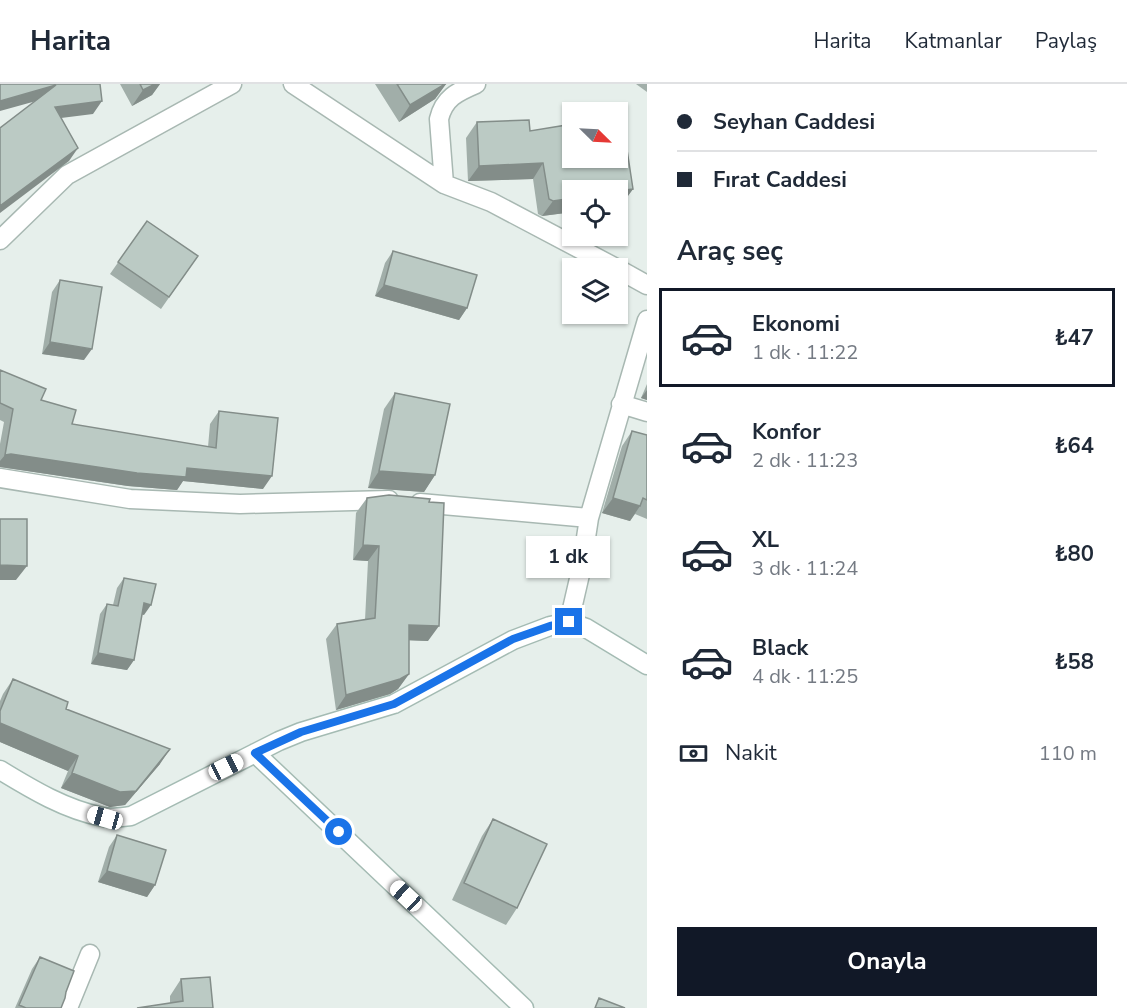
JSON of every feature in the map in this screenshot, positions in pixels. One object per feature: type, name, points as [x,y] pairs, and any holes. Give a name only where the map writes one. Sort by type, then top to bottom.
[{"type":"street","points":[[0,240],[67,175],[232,84]]},
{"type":"street","points":[[293,84],[444,184],[491,202],[596,258]]},
{"type":"street","points":[[444,184],[439,119],[441,109],[457,92],[476,84]]},
{"type":"street","points":[[628,275],[647,285]]},
{"type":"street","points":[[569,622],[581,570],[589,518],[647,320]]},
{"type":"street","points":[[621,404],[647,412]]},
{"type":"street","points":[[0,478],[130,499],[240,504],[379,499],[589,518]]},
{"type":"street","points":[[0,770],[44,795],[78,810],[105,818],[131,816],[301,732],[394,704],[513,639],[550,626],[569,622],[586,628],[647,665]]},
{"type":"street","points":[[255,753],[524,1008]]},
{"type":"street","points":[[68,1008],[90,954]]},
{"type":"building","points":[[0,84],[100,84],[102,101],[55,107],[78,148],[0,206],[0,128],[56,85],[0,101]]},
{"type":"building","points":[[140,84],[155,84],[143,90]]},
{"type":"building","points":[[397,84],[445,84],[410,105]]},
{"type":"building","points":[[529,120],[530,131],[562,126],[562,168],[628,168],[628,156],[633,189],[628,190],[628,180],[562,180],[562,200],[553,201],[549,199],[543,163],[479,166],[477,122]]},
{"type":"building","points":[[147,221],[198,256],[169,297],[118,262]]},
{"type":"building","points":[[393,251],[477,275],[467,308],[384,285]]},
{"type":"building","points":[[60,280],[102,287],[92,349],[50,342]]},
{"type":"building","points":[[0,370],[46,389],[41,400],[76,410],[72,424],[216,448],[219,411],[278,418],[272,476],[187,468],[186,477],[137,473],[11,454],[5,455],[13,409],[0,403]]},
{"type":"building","points":[[395,393],[450,404],[435,475],[379,471]]},
{"type":"building","points":[[632,431],[647,435],[647,500],[643,498],[640,506],[613,498]]},
{"type":"building","points":[[389,495],[430,499],[429,502],[444,503],[439,626],[409,625],[409,674],[400,679],[346,695],[337,624],[375,618],[379,546],[363,545],[367,498]]},
{"type":"building","points":[[0,519],[27,519],[27,566],[0,565]]},
{"type":"building","points":[[124,578],[156,584],[151,605],[144,603],[134,660],[98,653],[107,604],[118,606]]},
{"type":"building","points":[[13,679],[68,702],[66,709],[170,749],[136,791],[120,792],[72,773],[78,756],[0,723],[0,711]]},
{"type":"building","points":[[493,819],[547,844],[517,908],[464,883]]},
{"type":"building","points":[[117,835],[166,850],[155,885],[107,871]]},
{"type":"building","points":[[40,957],[74,971],[61,1008],[26,1008],[19,1005]]},
{"type":"building","points":[[210,977],[213,1008],[137,1008],[183,1001],[181,979]]},
{"type":"building","points":[[599,998],[625,1008],[595,1008]]},
{"type":"route","points":[[339,832],[255,753],[301,732],[394,704],[513,639],[569,622]]}]
